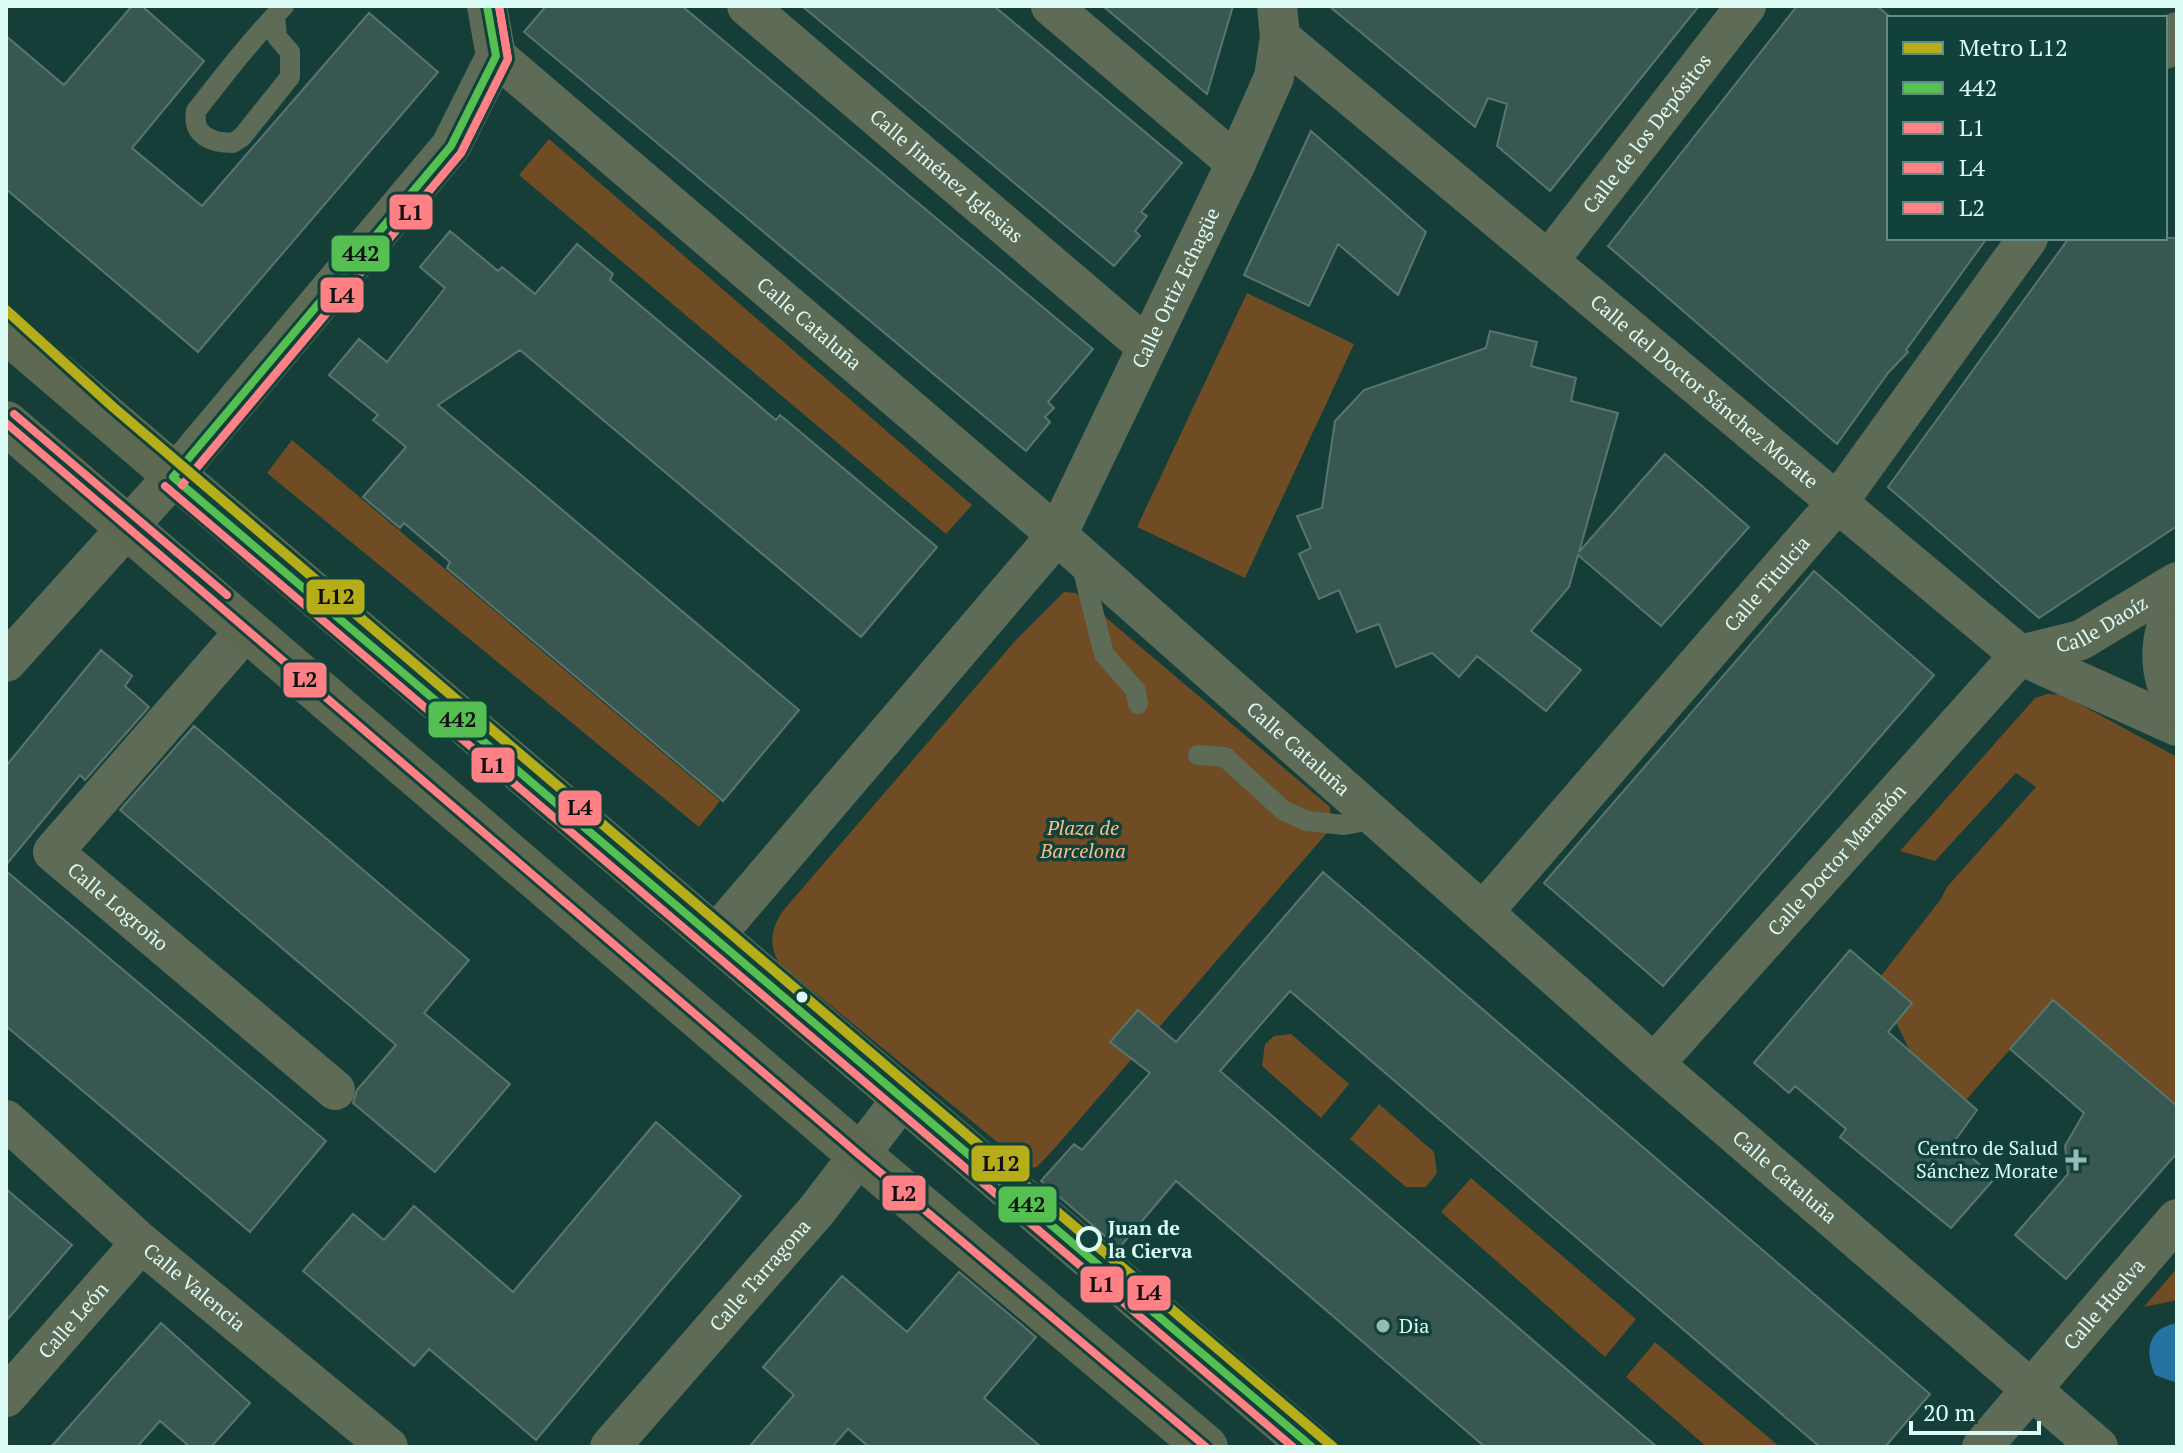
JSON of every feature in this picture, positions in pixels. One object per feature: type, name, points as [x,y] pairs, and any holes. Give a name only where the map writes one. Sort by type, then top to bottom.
[{"type":"street","points":[[6,662],[173,477],[451,146],[496,56],[487,6]]},
{"type":"street","name":"Calle Jiménez Iglesias","points":[[747,6],[1145,345]]},
{"type":"street","points":[[1051,6],[1236,163]]},
{"type":"street","name":"Calle de los Depósitos","points":[[1549,260],[1746,6]]},
{"type":"street","name":"Calle Ortiz Echagüe","points":[[1068,546],[1145,345],[1236,163],[1274,77],[1279,21]]},
{"type":"street","name":"Calle del Doctor Sánchez Morate","points":[[1279,21],[1549,260],[2020,655],[2177,726]]},
{"type":"street","name":"Calle Cataluña","points":[[496,56],[1068,546],[1654,1064],[2098,1447]]},
{"type":"street","name":"Calle Titulcia","points":[[1483,912],[1837,503],[2027,240]]},
{"type":"street","points":[[6,331],[173,477],[1312,1447]]},
{"type":"street","points":[[6,423],[857,1153],[1206,1447]]},
{"type":"street","points":[[713,938],[1068,546]]},
{"type":"street","name":"Calle Daoíz","points":[[2020,655],[2081,640],[2177,582]]},
{"type":"street","points":[[2177,603],[2163,627],[2164,685],[2177,704]]},
{"type":"street","name":"Calle Logroño","points":[[248,628],[53,852],[335,1090]]},
{"type":"street","name":"Calle Doctor Marañón","points":[[1654,1064],[2020,655]]},
{"type":"street","name":"Calle Tarragona","points":[[610,1447],[817,1210],[857,1153],[902,1099]]},
{"type":"street","name":"Calle Valencia","points":[[6,1120],[141,1243],[388,1447]]},
{"type":"street","name":"Calle Huelva","points":[[1982,1447],[2177,1219]]},
{"type":"street","name":"Calle León","points":[[6,1397],[141,1243]]},
{"type":"lane","points":[[280,11],[277,37],[290,52],[290,77],[242,137],[233,143],[208,140],[199,132],[196,111],[280,11]]},
{"type":"lane","points":[[1068,546],[1104,654],[1136,691],[1138,704]]},
{"type":"lane","points":[[1198,755],[1225,757],[1284,811],[1307,821],[1344,825],[1377,819]]},
{"type":"green space","points":[[549,139],[972,505],[946,534],[519,175]]},
{"type":"green space","points":[[1247,293],[1354,344],[1245,578],[1137,527]]},
{"type":"green space","points":[[292,440],[720,801],[699,827],[267,473]]},
{"type":"green space","name":"Plaza de Barcelona","points":[[1064,592],[1076,593],[1084,599],[1330,807],[1331,826],[1054,1149],[1037,1167],[1029,1168],[780,964],[772,938],[782,912],[1016,640]]},
{"type":"green space","points":[[2048,694],[2063,695],[2177,757],[2177,1106],[2053,1000],[1966,1100],[1911,1053],[1896,1022],[1912,1003],[1881,976],[1947,887],[2036,787],[2016,773],[1935,861],[1900,851],[2035,698]]},
{"type":"green space","points":[[1291,1034],[1349,1084],[1321,1118],[1262,1066],[1265,1044],[1274,1036]]},
{"type":"green space","points":[[1379,1104],[1434,1152],[1437,1173],[1426,1187],[1406,1187],[1350,1139]]},
{"type":"green space","points":[[1471,1178],[1636,1319],[1605,1357],[1441,1212]]},
{"type":"green space","points":[[2177,1268],[2177,1300],[2144,1307]]},
{"type":"green space","points":[[1655,1342],[1780,1447],[1707,1447],[1626,1377]]},
{"type":"water","points":[[2177,1323],[2177,1383],[2155,1375],[2149,1349],[2154,1335]]},
{"type":"building","points":[[132,6],[142,6],[204,61],[132,148],[202,206],[369,13],[438,72],[198,352],[6,189],[6,36],[64,85]]},
{"type":"building","points":[[546,6],[682,6],[1093,349],[1048,402],[1054,408],[1045,417],[1050,422],[1026,451],[524,32]]},
{"type":"building","points":[[802,6],[994,6],[1182,163],[1141,212],[1147,216],[1135,231],[1140,236],[1114,266]]},
{"type":"building","points":[[1103,6],[1233,6],[1207,94]]},
{"type":"building","points":[[1329,6],[1699,6],[1550,191],[1497,146],[1507,104],[1488,98],[1475,127]]},
{"type":"building","points":[[1797,6],[1877,6],[1889,16],[1887,240],[1986,240],[1906,350],[1908,352],[1888,373],[1837,444],[1608,246]]},
{"type":"building","points":[[1311,131],[1426,232],[1398,295],[1338,244],[1309,306],[1244,275]]},
{"type":"building","points":[[450,231],[498,271],[502,267],[535,294],[577,244],[613,274],[610,280],[776,420],[780,415],[937,547],[861,637],[520,350],[438,405],[799,710],[723,801],[447,568],[450,562],[404,523],[400,528],[363,497],[406,447],[373,420],[378,415],[329,375],[359,339],[387,362],[445,288],[420,267]]},
{"type":"building","points":[[2177,238],[2177,526],[2039,618],[1888,487],[2068,240]]},
{"type":"building","points":[[1490,331],[1537,342],[1531,366],[1576,378],[1571,401],[1618,413],[1579,552],[1665,454],[1749,527],[1661,626],[1578,555],[1569,587],[1531,631],[1581,670],[1546,711],[1477,656],[1459,677],[1432,653],[1396,667],[1379,624],[1357,632],[1339,590],[1319,599],[1299,554],[1311,548],[1297,516],[1322,508],[1335,421],[1364,390],[1486,348]]},
{"type":"building","points":[[1814,571],[1934,675],[1663,986],[1544,883]]},
{"type":"building","points":[[101,650],[132,676],[125,686],[149,707],[85,780],[80,775],[6,865],[6,766]]},
{"type":"building","points":[[194,726],[469,960],[424,1013],[510,1084],[435,1172],[353,1103],[357,1090],[396,1045],[120,810]]},
{"type":"building","points":[[6,871],[326,1141],[250,1232],[6,1026]]},
{"type":"building","points":[[1323,872],[1930,1394],[1885,1447],[1820,1447],[1290,991],[1220,1071],[1657,1447],[1485,1447],[1176,1181],[1119,1248],[1041,1181],[1074,1144],[1082,1150],[1150,1073],[1110,1042],[1138,1010],[1176,1042]]},
{"type":"building","points":[[1850,950],[1912,1003],[1888,1032],[1977,1110],[1954,1142],[1995,1178],[1951,1228],[1840,1137],[1846,1129],[1795,1086],[1789,1093],[1754,1063]]},
{"type":"building","points":[[2053,1000],[2177,1106],[2177,1153],[2066,1279],[2015,1235],[2068,1174],[2065,1146],[2084,1113],[2010,1049]]},
{"type":"building","points":[[656,1122],[741,1196],[536,1440],[429,1349],[414,1366],[303,1271],[353,1214],[384,1240],[414,1206],[513,1292]]},
{"type":"building","points":[[6,1189],[72,1245],[6,1321]]},
{"type":"building","points":[[959,1272],[1036,1337],[984,1398],[1041,1447],[869,1447],[848,1429],[832,1447],[749,1447],[794,1395],[763,1367],[842,1276],[907,1332]]},
{"type":"building","points":[[161,1323],[250,1403],[211,1447],[190,1447],[160,1421],[137,1447],[51,1447]]},
{"type":"metro line","name":"L12","points":[[6,310],[113,407],[1333,1447]]},
{"type":"transit line","name":"442","points":[[173,477],[451,146],[496,56],[487,6]]},
{"type":"transit line","name":"L1","points":[[182,485],[461,153],[508,59],[499,6]]},
{"type":"transit line","name":"L4","points":[[499,6],[508,59],[461,153],[190,476],[1320,1438]]},
{"type":"transit line","name":"L4","points":[[14,414],[227,595]]},
{"type":"transit line","name":"L2","points":[[6,423],[857,1153],[1206,1447]]},
{"type":"transit line","name":"442","points":[[173,477],[1312,1447]]},
{"type":"transit line","name":"L1","points":[[165,486],[1293,1447]]},
{"type":"place","name":"Centro de Salud Sánchez Morate","points":[[2076,1160]]},
{"type":"place","name":"Juan de la Cierva","points":[[1089,1239]]},
{"type":"place","name":"Dia","points":[[1383,1326]]}]
